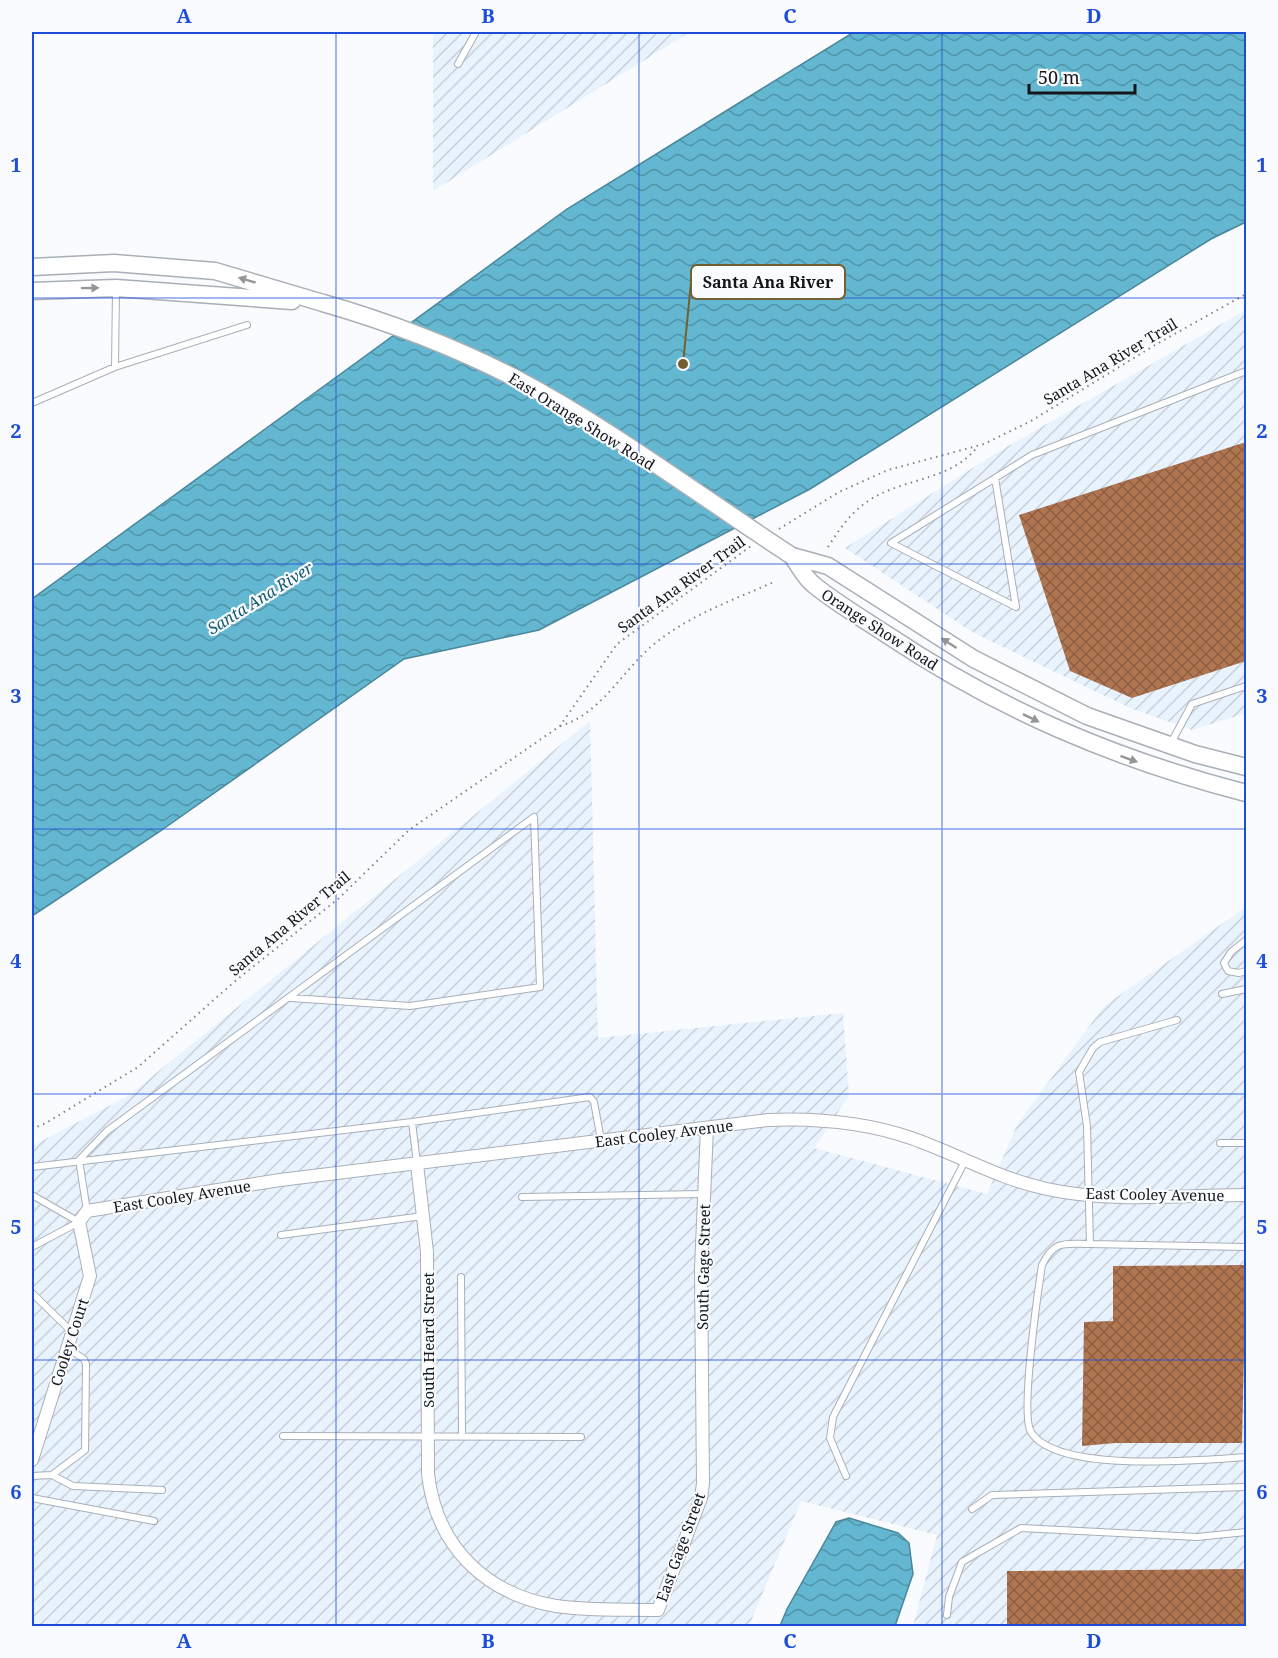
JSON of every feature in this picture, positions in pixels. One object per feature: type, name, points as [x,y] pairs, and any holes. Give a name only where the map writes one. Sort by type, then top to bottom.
[{"type":"main road","name":"East Orange Show Road","points":[[32,267],[114,263],[215,271],[430,338],[514,378],[584,419],[792,556]]},
{"type":"main road","name":"East Orange Show Road","points":[[32,291],[116,288],[323,303]]},
{"type":"main road","name":"Orange Show Road","points":[[792,556],[828,566],[999,673],[1087,716],[1169,746],[1246,767]]},
{"type":"main road","name":"Orange Show Road","points":[[792,556],[812,584],[917,654],[988,696],[1036,721],[1129,759],[1246,794]]},
{"type":"main road","points":[[988,696],[999,673]]},
{"type":"street","name":"East Cooley Avenue","points":[[87,1211],[280,1180],[777,1119],[847,1122],[912,1138],[1011,1180],[1047,1189],[1088,1194],[1246,1195]]},
{"type":"street","name":"South Gage Street","points":[[702,1406],[701,1269],[707,1128]]},
{"type":"street","name":"South Heard Street","points":[[417,1164],[427,1252],[428,1474],[436,1516]]},
{"type":"street","points":[[79,1222],[87,1211]]},
{"type":"street","name":"Cooley Court","points":[[32,1460],[90,1276],[79,1222]]},
{"type":"street","name":"East Gage Street","points":[[436,1516],[463,1559],[476,1571],[511,1591],[553,1606],[658,1610],[701,1498],[702,1406]]},
{"type":"lane","points":[[458,64],[476,32]]},
{"type":"lane","points":[[115,367],[116,288]]},
{"type":"lane","points":[[32,403],[115,367],[247,325]]},
{"type":"lane","points":[[995,478],[1016,607],[891,543],[995,478],[1032,455],[1246,371]]},
{"type":"lane","points":[[1169,746],[1192,704],[1246,686]]},
{"type":"lane","points":[[79,1160],[107,1131],[534,818],[540,987],[410,1006],[291,998]]},
{"type":"lane","points":[[1246,940],[1231,952],[1224,963],[1228,971],[1239,973],[1246,971]]},
{"type":"lane","points":[[1222,994],[1246,989]]},
{"type":"lane","points":[[1090,1244],[1087,1126],[1079,1072],[1093,1048],[1100,1042],[1177,1020]]},
{"type":"lane","points":[[32,1167],[412,1122],[590,1097],[594,1102],[601,1141]]},
{"type":"lane","points":[[412,1122],[417,1164]]},
{"type":"lane","points":[[1220,1143],[1246,1143]]},
{"type":"lane","points":[[79,1160],[87,1211]]},
{"type":"lane","points":[[846,1476],[830,1438],[833,1418],[965,1161]]},
{"type":"lane","points":[[522,1197],[704,1194]]},
{"type":"lane","points":[[32,1195],[79,1222]]},
{"type":"lane","points":[[281,1235],[424,1216]]},
{"type":"lane","points":[[32,1247],[79,1222]]},
{"type":"lane","points":[[1246,1247],[1060,1244],[1049,1250],[1042,1265],[1027,1405],[1029,1430],[1050,1447],[1085,1459],[1178,1460],[1246,1457]]},
{"type":"lane","points":[[462,1277],[462,1436]]},
{"type":"lane","points":[[32,1293],[72,1332]]},
{"type":"lane","points":[[32,1476],[52,1474],[85,1450],[86,1364],[84,1359],[67,1348]]},
{"type":"lane","points":[[283,1436],[580,1437]]},
{"type":"lane","points":[[52,1474],[73,1486],[162,1490]]},
{"type":"lane","points":[[972,1509],[992,1495],[1246,1487]]},
{"type":"lane","points":[[32,1498],[154,1521]]},
{"type":"lane","points":[[947,1615],[949,1597],[962,1562],[1021,1528],[1197,1537],[1246,1532]]},
{"type":"path","name":"Santa Ana River Trail","points":[[772,534],[839,492],[888,470],[978,446],[1031,421],[1155,345],[1246,294]]},
{"type":"path","points":[[828,547],[844,521],[872,499],[950,469],[969,458],[978,446]]},
{"type":"path","name":"Santa Ana River Trail","points":[[32,1129],[46,1123],[138,1067],[234,982],[338,899],[409,830],[560,726],[617,644],[753,545]]},
{"type":"path","points":[[560,726],[574,722],[588,711],[652,646],[677,628],[776,581]]},
{"type":"shaded area","points":[[433,32],[690,32],[433,191]]},
{"type":"shaded area","points":[[1246,310],[1246,713],[1192,730],[1130,708],[972,632],[845,548],[1003,449]]},
{"type":"shaded area","points":[[590,721],[598,1038],[843,1013],[849,1096],[814,1148],[987,1194],[1017,1125],[1104,1006],[1246,907],[1246,1626],[913,1626],[937,1535],[801,1501],[749,1626],[32,1626],[32,1146],[128,1096]]},
{"type":"water","name":"Santa Ana River","points":[[854,32],[1246,32],[1246,222],[1211,239],[810,489],[539,630],[404,659],[159,832],[32,916],[32,599],[567,209]]},
{"type":"water","points":[[849,1518],[898,1533],[909,1543],[913,1574],[895,1626],[780,1626],[787,1609],[836,1522]]},
{"type":"building","points":[[1246,442],[1246,661],[1132,698],[1070,671],[1019,515]]},
{"type":"building","points":[[1246,1265],[1242,1443],[1115,1443],[1082,1446],[1084,1322],[1113,1321],[1113,1266]]},
{"type":"building","points":[[1246,1569],[1246,1626],[1007,1626],[1007,1571]]},
{"type":"place","name":"Santa Ana River","points":[[683,364]]}]
